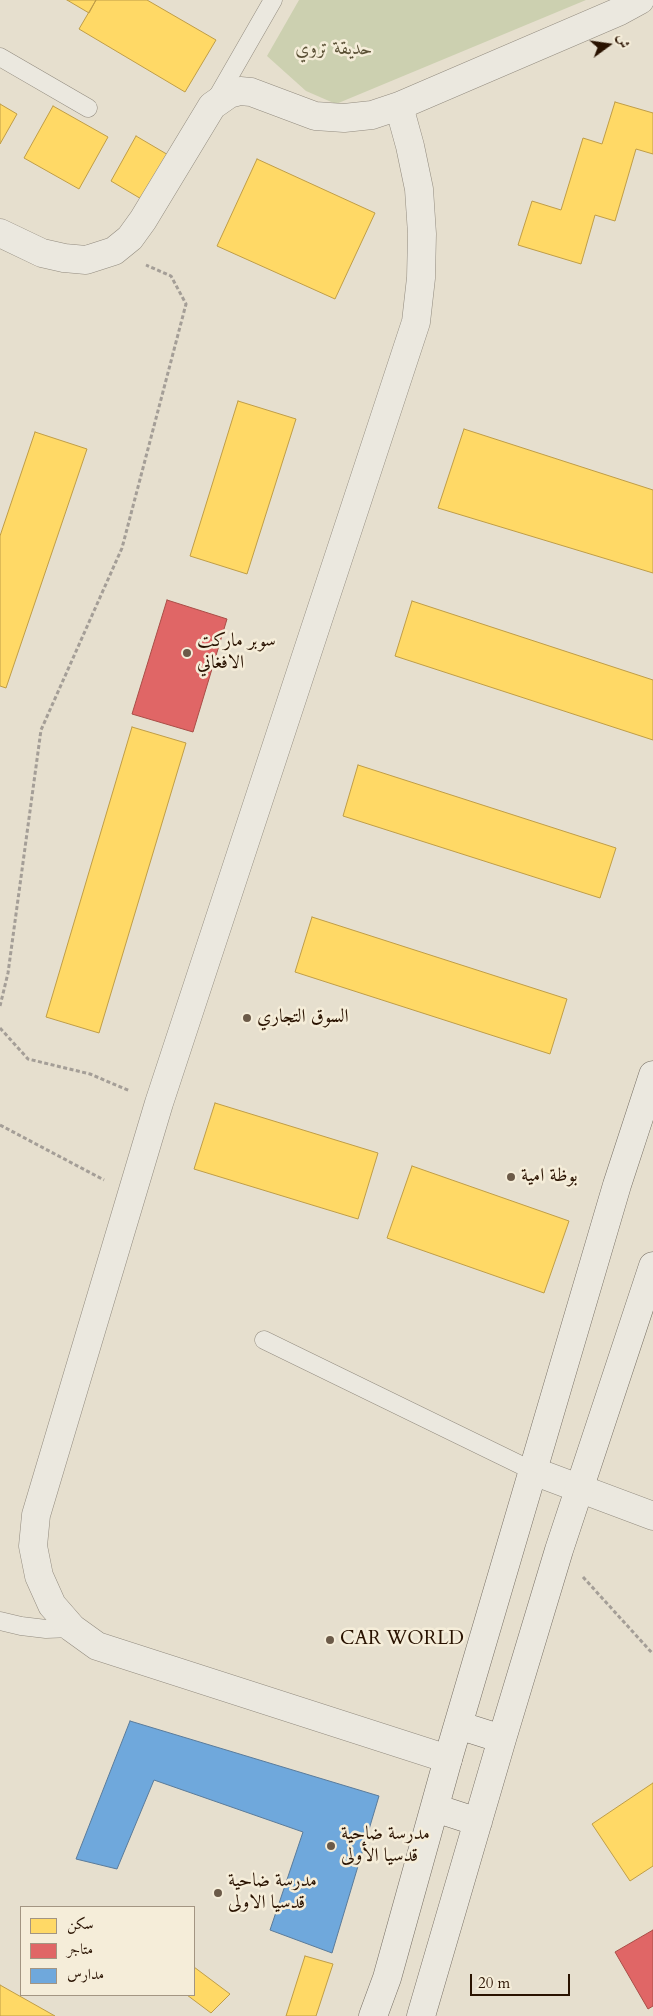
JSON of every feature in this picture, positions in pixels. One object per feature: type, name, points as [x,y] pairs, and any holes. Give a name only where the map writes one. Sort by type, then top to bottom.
[{"type":"street","points":[[0,233],[42,253],[64,258],[86,260],[114,251],[130,238],[143,220],[212,106],[230,94],[240,91],[251,92],[316,116],[344,118],[372,115],[398,106],[618,12],[640,0]]},
{"type":"street","points":[[398,106],[410,146],[420,207],[422,234],[421,278],[416,322],[159,1104],[36,1515],[33,1546],[39,1576],[52,1604],[72,1628],[97,1646],[448,1759]]},
{"type":"street","points":[[373,2016],[387,1978],[448,1759],[617,1185],[653,1075]]},
{"type":"street","points":[[421,2016],[559,1550],[653,1266]]},
{"type":"street","points":[[533,1471],[653,1516]]},
{"type":"street","points":[[458,1725],[502,1739]]},
{"type":"street","points":[[435,1808],[478,1822]]},
{"type":"lane","points":[[212,106],[273,0]]},
{"type":"lane","points":[[0,56],[88,108]]},
{"type":"lane","points":[[264,1340],[533,1471]]},
{"type":"lane","points":[[0,1621],[30,1627],[72,1628]]},
{"type":"path","points":[[0,1006],[8,973],[41,730],[122,548],[186,304],[171,276],[114,251]]},
{"type":"path","points":[[0,1028],[28,1059],[90,1074],[159,1104]]},
{"type":"path","points":[[0,1125],[131,1194]]},
{"type":"path","points":[[559,1550],[653,1654]]},
{"type":"green space","name":"حديقة تروي","points":[[299,0],[586,0],[336,104],[306,91],[267,56]]},
{"type":"building: سكن","points":[[67,0],[96,0],[89,13]]},
{"type":"building: سكن","points":[[96,0],[147,0],[216,40],[185,92],[79,29]]},
{"type":"building: سكن","points":[[615,102],[653,113],[653,154],[636,149],[615,221],[595,215],[581,264],[518,245],[532,201],[561,210],[583,138],[602,144]]},
{"type":"building: سكن","points":[[0,104],[17,114],[0,144]]},
{"type":"building: سكن","points":[[53,106],[108,137],[79,189],[24,158]]},
{"type":"building: سكن","points":[[136,136],[170,156],[143,200],[111,181]]},
{"type":"building: سكن","points":[[257,159],[375,213],[335,299],[217,246]]},
{"type":"building: سكن","points":[[238,401],[296,419],[247,574],[190,556]]},
{"type":"building: سكن","points":[[464,429],[653,490],[653,573],[438,508]]},
{"type":"building: سكن","points":[[35,432],[87,449],[6,688],[0,686],[0,536]]},
{"type":"building: سكن","points":[[412,601],[653,680],[653,740],[395,656]]},
{"type":"building: سكن","points":[[132,727],[186,743],[99,1033],[46,1017]]},
{"type":"building: سكن","points":[[358,765],[616,848],[600,898],[343,816]]},
{"type":"building: سكن","points":[[312,917],[567,999],[550,1054],[295,972]]},
{"type":"building: سكن","points":[[215,1103],[378,1153],[358,1219],[194,1169]]},
{"type":"building: سكن","points":[[412,1166],[569,1221],[544,1293],[387,1238]]},
{"type":"building: سكن","points":[[653,1783],[653,1866],[630,1881],[592,1824]]},
{"type":"building: سكن","points":[[305,1956],[333,1964],[316,2016],[286,2016]]},
{"type":"building: سكن","points":[[195,1968],[230,1994],[211,2013],[188,1996],[195,1996]]},
{"type":"building: سكن","points":[[0,1985],[55,2016],[0,2016]]},
{"type":"building: متاجر","points":[[167,600],[227,619],[193,732],[132,714]]},
{"type":"building: متاجر","points":[[653,1930],[653,2006],[648,2009],[615,1952]]},
{"type":"building: مدارس","name":"مدرسة ضاحية قدسيا الأولى","points":[[130,1721],[379,1796],[332,1953],[270,1930],[303,1832],[154,1780],[117,1869],[76,1859]]},
{"type":"place","name":"سوبر ماركت الافغاني","points":[[187,653]]},
{"type":"place","name":"السوق التجاري","points":[[247,1018]]},
{"type":"place","name":"بوظة امية","points":[[511,1177]]},
{"type":"place","name":"CAR WORLD","points":[[330,1640]]},
{"type":"place","name":"مدرسة ضاحية قدسيا الأولى","points":[[331,1846]]},
{"type":"place","name":"مدرسة ضاحية قدسيا الاولى","points":[[218,1893]]}]
